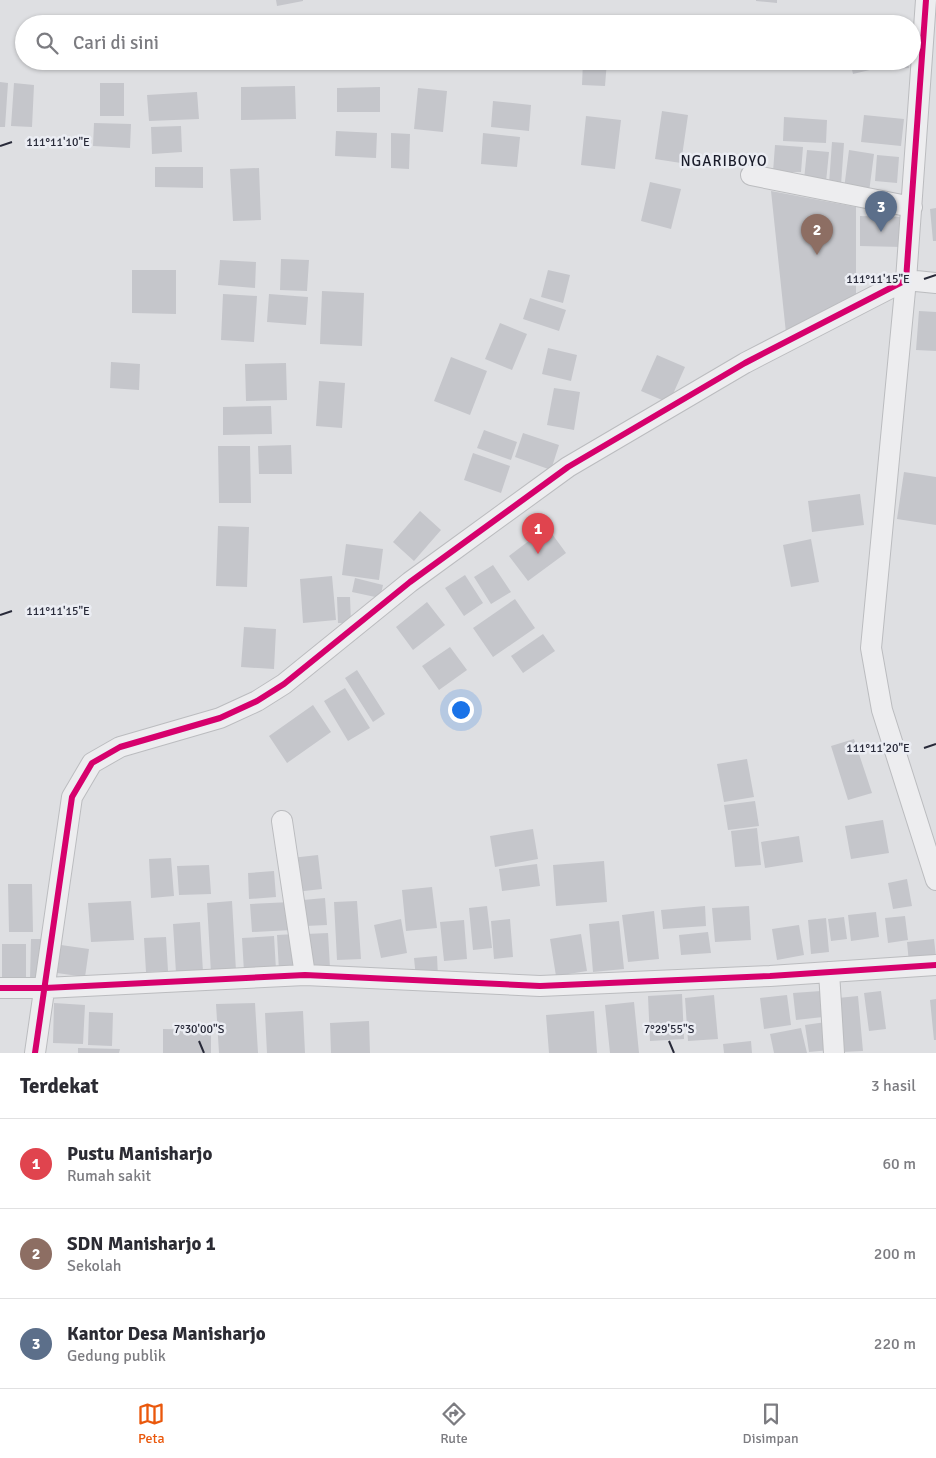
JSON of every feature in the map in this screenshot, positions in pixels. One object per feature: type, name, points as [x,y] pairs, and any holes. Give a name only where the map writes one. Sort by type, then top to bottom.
[{"type":"street","points":[[926,0],[906,280],[871,648],[882,710],[936,880]]},
{"type":"street","points":[[751,175],[912,207]]},
{"type":"street","points":[[35,1053],[72,797],[92,763],[120,747],[220,718],[257,701],[284,684],[410,582],[568,468],[745,363],[906,280],[936,283]]},
{"type":"street","points":[[282,821],[305,975]]},
{"type":"street","points":[[0,988],[45,988],[305,975],[540,986],[936,965]]},
{"type":"street","points":[[829,972],[834,1053]]},
{"type":"building","points":[[276,0],[303,0],[303,1],[277,6]]},
{"type":"building","points":[[777,0],[777,3],[756,1]]},
{"type":"building","points":[[583,70],[606,70],[605,86],[582,85]]},
{"type":"building","points":[[852,70],[870,70],[853,74]]},
{"type":"building","points":[[0,82],[8,83],[5,127],[0,127]]},
{"type":"building","points":[[14,83],[34,85],[32,127],[11,126]]},
{"type":"building","points":[[100,83],[124,83],[124,116],[100,116]]},
{"type":"building","points":[[295,86],[296,119],[241,120],[241,87]]},
{"type":"building","points":[[380,87],[380,112],[337,112],[337,88]]},
{"type":"building","points":[[418,88],[447,91],[443,132],[414,129]]},
{"type":"building","points":[[197,92],[199,119],[149,121],[147,95]]},
{"type":"building","points":[[493,101],[531,105],[529,131],[491,127]]},
{"type":"building","points":[[662,111],[688,115],[681,163],[655,159]]},
{"type":"building","points":[[864,115],[904,119],[901,146],[861,142]]},
{"type":"building","points":[[586,116],[621,120],[615,169],[581,165]]},
{"type":"building","points":[[784,117],[827,120],[826,143],[783,141]]},
{"type":"building","points":[[94,123],[131,124],[130,148],[93,146]]},
{"type":"building","points":[[181,126],[182,152],[152,154],[151,127]]},
{"type":"building","points":[[336,131],[377,133],[376,158],[335,156]]},
{"type":"building","points":[[391,133],[410,134],[409,169],[391,168]]},
{"type":"building","points":[[483,133],[520,137],[517,167],[481,164]]},
{"type":"building","points":[[832,142],[844,143],[841,185],[829,184]]},
{"type":"building","points":[[775,145],[803,147],[801,172],[773,172]]},
{"type":"building","points":[[807,150],[829,152],[826,182],[804,180]]},
{"type":"building","points":[[849,150],[874,154],[869,192],[844,189]]},
{"type":"building","points":[[877,155],[899,157],[897,183],[875,181]]},
{"type":"building","points":[[155,167],[203,167],[203,188],[155,187]]},
{"type":"building","points":[[259,168],[261,220],[233,221],[230,169]]},
{"type":"building","points":[[650,182],[681,189],[671,229],[641,221]]},
{"type":"building","points":[[771,191],[856,207],[856,303],[786,333]]},
{"type":"building","points":[[936,208],[936,241],[933,241],[930,209]]},
{"type":"building","points":[[860,216],[903,217],[902,247],[860,246]]},
{"type":"building","points":[[281,259],[309,260],[307,291],[280,290]]},
{"type":"building","points":[[220,260],[256,262],[255,288],[218,285]]},
{"type":"building","points":[[132,270],[176,270],[176,314],[132,313]]},
{"type":"building","points":[[548,270],[570,275],[563,303],[541,297]]},
{"type":"building","points":[[322,291],[364,293],[362,346],[320,344]]},
{"type":"building","points":[[223,294],[257,296],[254,342],[221,340]]},
{"type":"building","points":[[269,294],[308,297],[306,325],[267,322]]},
{"type":"building","points":[[530,298],[566,310],[559,331],[523,319]]},
{"type":"building","points":[[919,311],[936,312],[936,351],[916,350]]},
{"type":"building","points":[[500,323],[527,334],[512,370],[485,359]]},
{"type":"building","points":[[548,348],[577,355],[571,381],[542,374]]},
{"type":"building","points":[[657,355],[685,367],[669,403],[641,391]]},
{"type":"building","points":[[451,357],[487,371],[470,415],[434,401]]},
{"type":"building","points":[[111,362],[140,364],[139,390],[110,388]]},
{"type":"building","points":[[286,363],[287,400],[246,401],[245,364]]},
{"type":"building","points":[[319,381],[345,383],[342,428],[316,426]]},
{"type":"building","points":[[554,388],[580,392],[574,430],[547,425]]},
{"type":"building","points":[[271,406],[272,434],[223,435],[223,407]]},
{"type":"building","points":[[484,430],[517,442],[511,460],[477,448]]},
{"type":"building","points":[[523,433],[559,445],[551,470],[515,457]]},
{"type":"building","points":[[291,445],[292,474],[259,474],[258,446]]},
{"type":"building","points":[[218,446],[250,446],[251,503],[219,503]]},
{"type":"building","points":[[473,453],[510,466],[501,493],[464,480]]},
{"type":"building","points":[[904,472],[936,477],[936,525],[897,519]]},
{"type":"building","points":[[860,494],[864,525],[812,532],[808,501]]},
{"type":"building","points":[[420,511],[441,530],[414,561],[393,542]]},
{"type":"building","points":[[218,526],[249,527],[247,587],[216,586]]},
{"type":"building","points":[[547,527],[566,553],[528,581],[509,556]]},
{"type":"building","points":[[811,539],[819,582],[791,587],[783,545]]},
{"type":"building","points":[[346,544],[383,549],[379,580],[342,575]]},
{"type":"building","points":[[493,565],[511,592],[491,604],[474,577]]},
{"type":"building","points":[[465,575],[483,603],[464,616],[445,588]]},
{"type":"building","points":[[332,576],[336,620],[303,623],[300,579]]},
{"type":"building","points":[[355,578],[383,585],[380,598],[352,592]]},
{"type":"building","points":[[337,597],[350,597],[351,623],[338,623]]},
{"type":"building","points":[[515,599],[535,628],[493,657],[473,628]]},
{"type":"building","points":[[427,602],[445,625],[413,650],[396,627]]},
{"type":"building","points":[[244,627],[276,629],[274,669],[241,667]]},
{"type":"building","points":[[543,634],[555,651],[523,673],[511,656]]},
{"type":"building","points":[[450,647],[467,670],[439,690],[422,666]]},
{"type":"building","points":[[357,670],[385,714],[373,722],[345,678]]},
{"type":"building","points":[[345,688],[370,728],[348,741],[324,701]]},
{"type":"building","points":[[313,705],[331,732],[287,763],[269,736]]},
{"type":"building","points":[[854,739],[872,793],[848,800],[831,746]]},
{"type":"building","points":[[747,759],[754,797],[724,802],[717,764]]},
{"type":"building","points":[[755,801],[759,826],[728,830],[724,805]]},
{"type":"building","points":[[883,820],[889,853],[851,859],[845,826]]},
{"type":"building","points":[[757,828],[761,865],[735,867],[731,831]]},
{"type":"building","points":[[533,829],[538,859],[495,867],[490,836]]},
{"type":"building","points":[[799,836],[803,862],[765,868],[761,842]]},
{"type":"building","points":[[318,855],[322,889],[295,892],[291,858]]},
{"type":"building","points":[[171,858],[174,896],[151,898],[149,859]]},
{"type":"building","points":[[604,861],[607,902],[556,906],[553,865]]},
{"type":"building","points":[[537,864],[540,886],[502,891],[499,869]]},
{"type":"building","points":[[209,865],[211,894],[179,895],[177,866]]},
{"type":"building","points":[[274,871],[276,897],[249,899],[248,873]]},
{"type":"building","points":[[907,879],[912,906],[893,909],[888,883]]},
{"type":"building","points":[[8,884],[32,884],[33,932],[9,932]]},
{"type":"building","points":[[432,887],[437,928],[406,931],[402,890]]},
{"type":"building","points":[[325,898],[327,925],[305,926],[303,900]]},
{"type":"building","points":[[131,901],[134,940],[91,942],[88,903]]},
{"type":"building","points":[[232,901],[236,971],[211,973],[207,903]]},
{"type":"building","points":[[357,901],[361,959],[337,960],[334,902]]},
{"type":"building","points":[[291,902],[292,930],[252,932],[250,904]]},
{"type":"building","points":[[487,906],[492,948],[473,950],[469,908]]},
{"type":"building","points":[[705,906],[706,926],[663,929],[661,910]]},
{"type":"building","points":[[749,906],[751,940],[715,942],[712,908]]},
{"type":"building","points":[[654,911],[659,959],[628,962],[622,915]]},
{"type":"building","points":[[876,912],[879,937],[851,941],[848,915]]},
{"type":"building","points":[[905,916],[908,940],[888,943],[885,918]]},
{"type":"building","points":[[844,917],[847,939],[831,941],[828,919]]},
{"type":"building","points":[[826,918],[829,952],[811,954],[808,920]]},
{"type":"building","points":[[401,919],[407,953],[381,958],[374,925]]},
{"type":"building","points":[[510,919],[513,957],[494,959],[491,921]]},
{"type":"building","points":[[464,920],[467,959],[444,961],[440,922]]},
{"type":"building","points":[[619,921],[624,969],[593,972],[589,924]]},
{"type":"building","points":[[200,922],[203,972],[176,973],[173,924]]},
{"type":"building","points":[[799,925],[804,955],[777,960],[772,929]]},
{"type":"building","points":[[708,932],[711,953],[681,955],[679,935]]},
{"type":"building","points":[[328,933],[330,968],[308,970],[306,934]]},
{"type":"building","points":[[296,934],[298,970],[279,971],[277,935]]},
{"type":"building","points":[[581,934],[587,971],[556,976],[550,939]]},
{"type":"building","points":[[274,936],[276,970],[244,972],[242,938]]},
{"type":"building","points":[[166,937],[168,971],[146,972],[144,938]]},
{"type":"building","points":[[31,939],[45,939],[44,980],[30,980]]},
{"type":"building","points":[[934,939],[936,957],[909,963],[907,942]]},
{"type":"building","points":[[2,944],[26,944],[26,981],[2,981]]},
{"type":"building","points":[[61,945],[89,949],[85,977],[57,973]]},
{"type":"building","points":[[437,956],[438,977],[416,978],[414,958]]},
{"type":"building","points":[[821,991],[823,1017],[796,1020],[793,993]]},
{"type":"building","points":[[881,991],[886,1029],[869,1031],[864,993]]},
{"type":"building","points":[[682,994],[684,1039],[650,1041],[648,996]]},
{"type":"building","points":[[714,995],[718,1039],[688,1041],[685,998]]},
{"type":"building","points":[[787,995],[791,1025],[764,1029],[760,998]]},
{"type":"building","points":[[858,996],[863,1051],[842,1052],[838,998]]},
{"type":"building","points":[[936,999],[936,1040],[934,1040],[930,1000]]},
{"type":"building","points":[[634,1002],[639,1053],[610,1053],[605,1005]]},
{"type":"building","points":[[54,1003],[85,1005],[83,1044],[53,1043]]},
{"type":"building","points":[[255,1003],[258,1053],[219,1053],[216,1004]]},
{"type":"building","points":[[303,1011],[305,1053],[267,1053],[265,1013]]},
{"type":"building","points":[[594,1011],[597,1053],[549,1053],[546,1015]]},
{"type":"building","points":[[89,1012],[113,1013],[112,1046],[88,1045]]},
{"type":"building","points":[[369,1021],[370,1053],[331,1053],[330,1023]]},
{"type":"building","points":[[826,1022],[830,1050],[809,1052],[805,1025]]},
{"type":"building","points":[[801,1028],[807,1053],[774,1053],[770,1034]]},
{"type":"building","points":[[163,1029],[211,1030],[211,1053],[163,1053]]},
{"type":"building","points":[[751,1041],[752,1053],[724,1053],[723,1044]]},
{"type":"building","points":[[78,1048],[120,1049],[119,1053],[78,1053]]},
{"type":"cycle path","points":[[35,1053],[72,797],[92,763],[120,747],[220,718],[257,701],[284,684],[410,582],[568,467],[745,363],[906,280],[926,0]]},
{"type":"cycle path","points":[[0,988],[45,988],[305,975],[540,986],[770,976],[936,965]]},
{"type":"place","name":"Kantor Desa Manisharjo","points":[[881,232]]},
{"type":"place","name":"SDN Manisharjo 1","points":[[817,255]]},
{"type":"place","name":"Pustu Manisharjo","points":[[538,554]]},
{"type":"district","name":"NGARIBOYO","points":[[724,161]]}]
